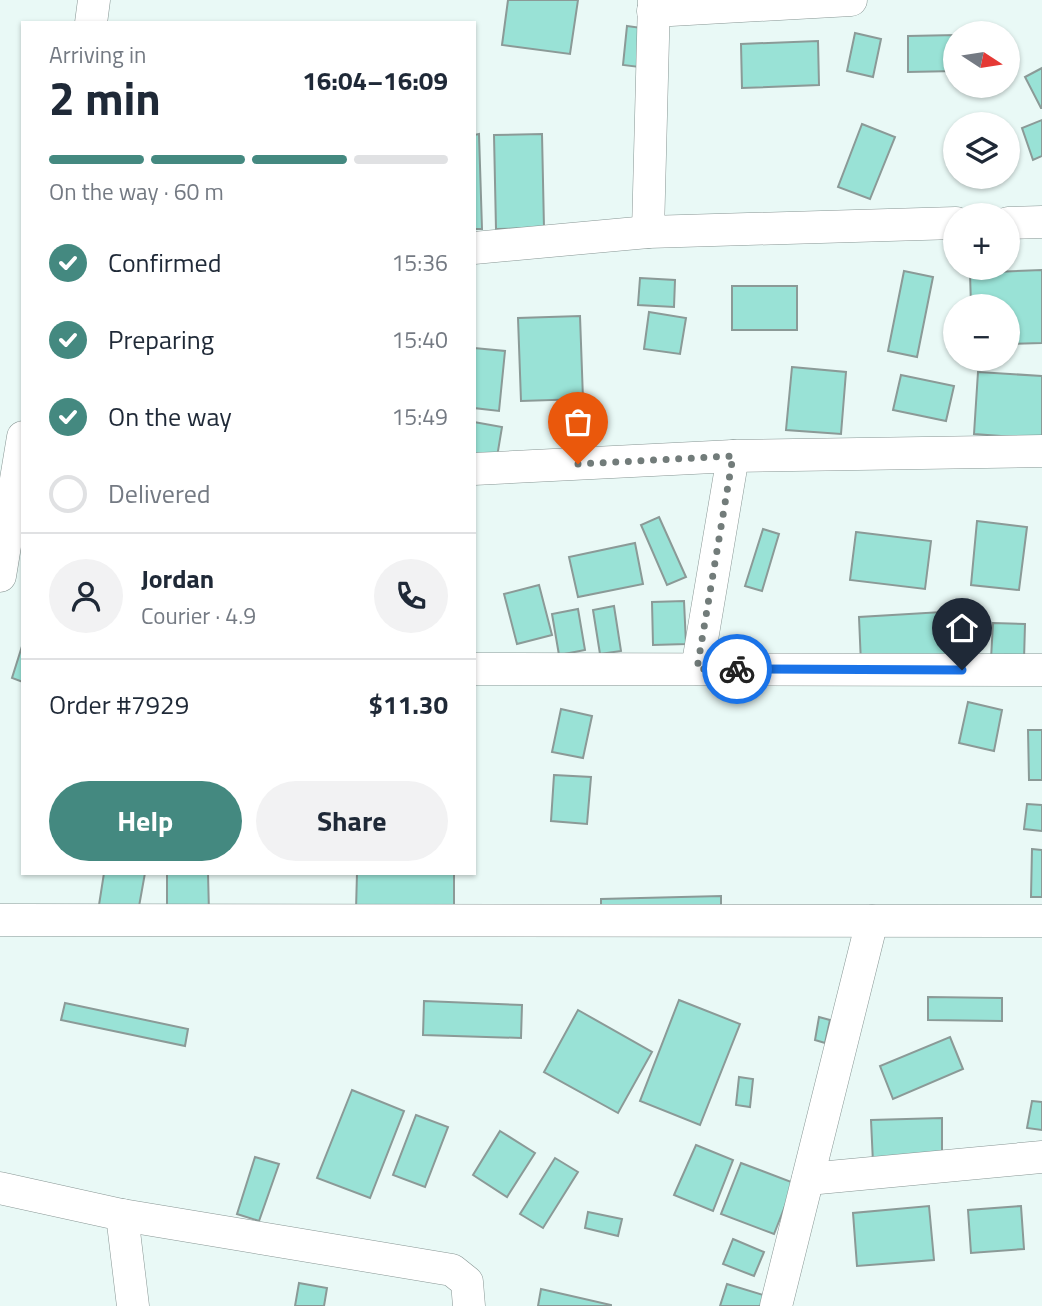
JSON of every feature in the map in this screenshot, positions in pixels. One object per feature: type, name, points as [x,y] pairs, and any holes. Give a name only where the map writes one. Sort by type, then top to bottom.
[{"type":"street","points":[[91,21],[94,0]]},
{"type":"street","points":[[648,232],[653,6],[851,0]]},
{"type":"street","points":[[1020,223],[1042,222]]},
{"type":"street","points":[[476,247],[648,232],[943,223]]},
{"type":"street","points":[[0,576],[14,447]]},
{"type":"street","points":[[476,469],[733,456],[1042,451]]},
{"type":"street","points":[[697,669],[733,456]]},
{"type":"street","points":[[476,670],[1042,670]]},
{"type":"street","points":[[0,920],[1042,920]]},
{"type":"street","points":[[776,1306],[872,921]]},
{"type":"street","points":[[808,1179],[1042,1157]]},
{"type":"street","points":[[0,1188],[122,1215],[452,1270],[467,1282],[469,1306]]},
{"type":"street","points":[[122,1215],[133,1306]]},
{"type":"building","points":[[508,0],[578,0],[570,54],[502,45]]},
{"type":"building","points":[[627,26],[642,28],[639,67],[623,65]]},
{"type":"building","points":[[855,33],[881,39],[873,77],[847,71]]},
{"type":"building","points":[[943,35],[943,71],[908,72],[908,36]]},
{"type":"building","points":[[818,41],[819,85],[742,88],[741,44]]},
{"type":"building","points":[[1042,68],[1042,108],[1041,108],[1025,77]]},
{"type":"building","points":[[1042,120],[1042,156],[1033,160],[1022,128]]},
{"type":"building","points":[[862,124],[895,137],[870,199],[838,187]]},
{"type":"building","points":[[479,134],[482,229],[476,229],[476,135]]},
{"type":"building","points":[[542,134],[544,228],[496,229],[494,135]]},
{"type":"building","points":[[1042,270],[1042,343],[1020,344],[1020,294],[971,294],[970,280],[1020,280],[1020,271]]},
{"type":"building","points":[[904,271],[933,277],[917,357],[888,351]]},
{"type":"building","points":[[640,278],[675,280],[674,307],[638,305]]},
{"type":"building","points":[[732,286],[797,286],[797,330],[732,330]]},
{"type":"building","points":[[649,312],[686,318],[680,354],[644,349]]},
{"type":"building","points":[[580,316],[583,399],[521,401],[518,318]]},
{"type":"building","points":[[476,348],[505,351],[499,411],[476,408]]},
{"type":"building","points":[[792,367],[846,372],[841,434],[786,430]]},
{"type":"building","points":[[978,372],[1042,376],[1042,439],[974,434]]},
{"type":"building","points":[[901,375],[954,386],[946,421],[893,410]]},
{"type":"building","points":[[476,422],[502,427],[497,457],[476,454]]},
{"type":"building","points":[[659,517],[686,577],[667,585],[641,525]]},
{"type":"building","points":[[977,521],[1027,527],[1019,590],[971,585]]},
{"type":"building","points":[[763,529],[779,534],[762,591],[745,586]]},
{"type":"building","points":[[856,532],[931,541],[925,589],[850,580]]},
{"type":"building","points":[[635,543],[643,584],[578,597],[569,557]]},
{"type":"building","points":[[539,585],[552,635],[517,644],[504,594]]},
{"type":"building","points":[[684,601],[686,644],[653,645],[652,602]]},
{"type":"building","points":[[614,606],[621,651],[600,654],[593,610]]},
{"type":"building","points":[[578,609],[585,650],[559,655],[552,614]]},
{"type":"building","points":[[959,611],[962,658],[861,664],[859,617]]},
{"type":"building","points":[[993,623],[1025,624],[1024,660],[991,659]]},
{"type":"building","points":[[21,649],[21,681],[12,678]]},
{"type":"building","points":[[968,702],[1002,710],[994,751],[959,743]]},
{"type":"building","points":[[561,709],[592,716],[583,758],[552,752]]},
{"type":"building","points":[[1028,730],[1042,730],[1042,780],[1029,780]]},
{"type":"building","points":[[554,775],[591,777],[587,824],[551,821]]},
{"type":"building","points":[[1027,804],[1042,805],[1042,831],[1024,829]]},
{"type":"building","points":[[1032,849],[1042,850],[1042,897],[1031,897]]},
{"type":"building","points":[[104,875],[145,875],[138,912],[99,905]]},
{"type":"building","points":[[167,875],[208,875],[209,913],[167,914]]},
{"type":"building","points":[[357,875],[454,875],[454,909],[356,910]]},
{"type":"building","points":[[721,896],[721,915],[601,918],[601,899]]},
{"type":"building","points":[[928,997],[1002,998],[1002,1021],[928,1020]]},
{"type":"building","points":[[679,1000],[740,1024],[700,1125],[640,1101]]},
{"type":"building","points":[[424,1001],[522,1005],[521,1038],[423,1035]]},
{"type":"building","points":[[65,1003],[188,1029],[185,1046],[61,1020]]},
{"type":"building","points":[[578,1010],[652,1052],[618,1113],[544,1072]]},
{"type":"building","points":[[819,1017],[830,1020],[825,1043],[815,1040]]},
{"type":"building","points":[[950,1037],[963,1069],[893,1099],[880,1066]]},
{"type":"building","points":[[739,1077],[753,1079],[750,1107],[736,1105]]},
{"type":"building","points":[[352,1090],[404,1111],[370,1198],[317,1178]]},
{"type":"building","points":[[1032,1101],[1042,1102],[1042,1130],[1027,1128]]},
{"type":"building","points":[[416,1115],[448,1127],[425,1187],[393,1175]]},
{"type":"building","points":[[942,1118],[942,1161],[873,1163],[871,1120]]},
{"type":"building","points":[[500,1131],[535,1153],[507,1197],[473,1175]]},
{"type":"building","points":[[696,1145],[733,1160],[713,1211],[674,1195]]},
{"type":"building","points":[[255,1157],[279,1164],[259,1221],[237,1214]]},
{"type":"building","points":[[555,1158],[578,1172],[543,1228],[520,1214]]},
{"type":"building","points":[[741,1163],[794,1183],[774,1234],[721,1214]]},
{"type":"building","points":[[929,1206],[934,1260],[857,1266],[853,1213]]},
{"type":"building","points":[[1021,1206],[1024,1249],[971,1253],[968,1210]]},
{"type":"building","points":[[588,1212],[622,1219],[618,1236],[585,1228]]},
{"type":"building","points":[[733,1239],[764,1252],[754,1276],[723,1264]]},
{"type":"building","points":[[299,1283],[327,1288],[324,1306],[295,1306]]},
{"type":"building","points":[[727,1284],[770,1297],[768,1306],[720,1306]]},
{"type":"building","points":[[541,1289],[611,1305],[611,1306],[538,1306]]},
{"type":"way so far","points":[[578,464],[733,456],[697,669],[737,669]]},
{"type":"route","points":[[737,669],[962,670]]}]
